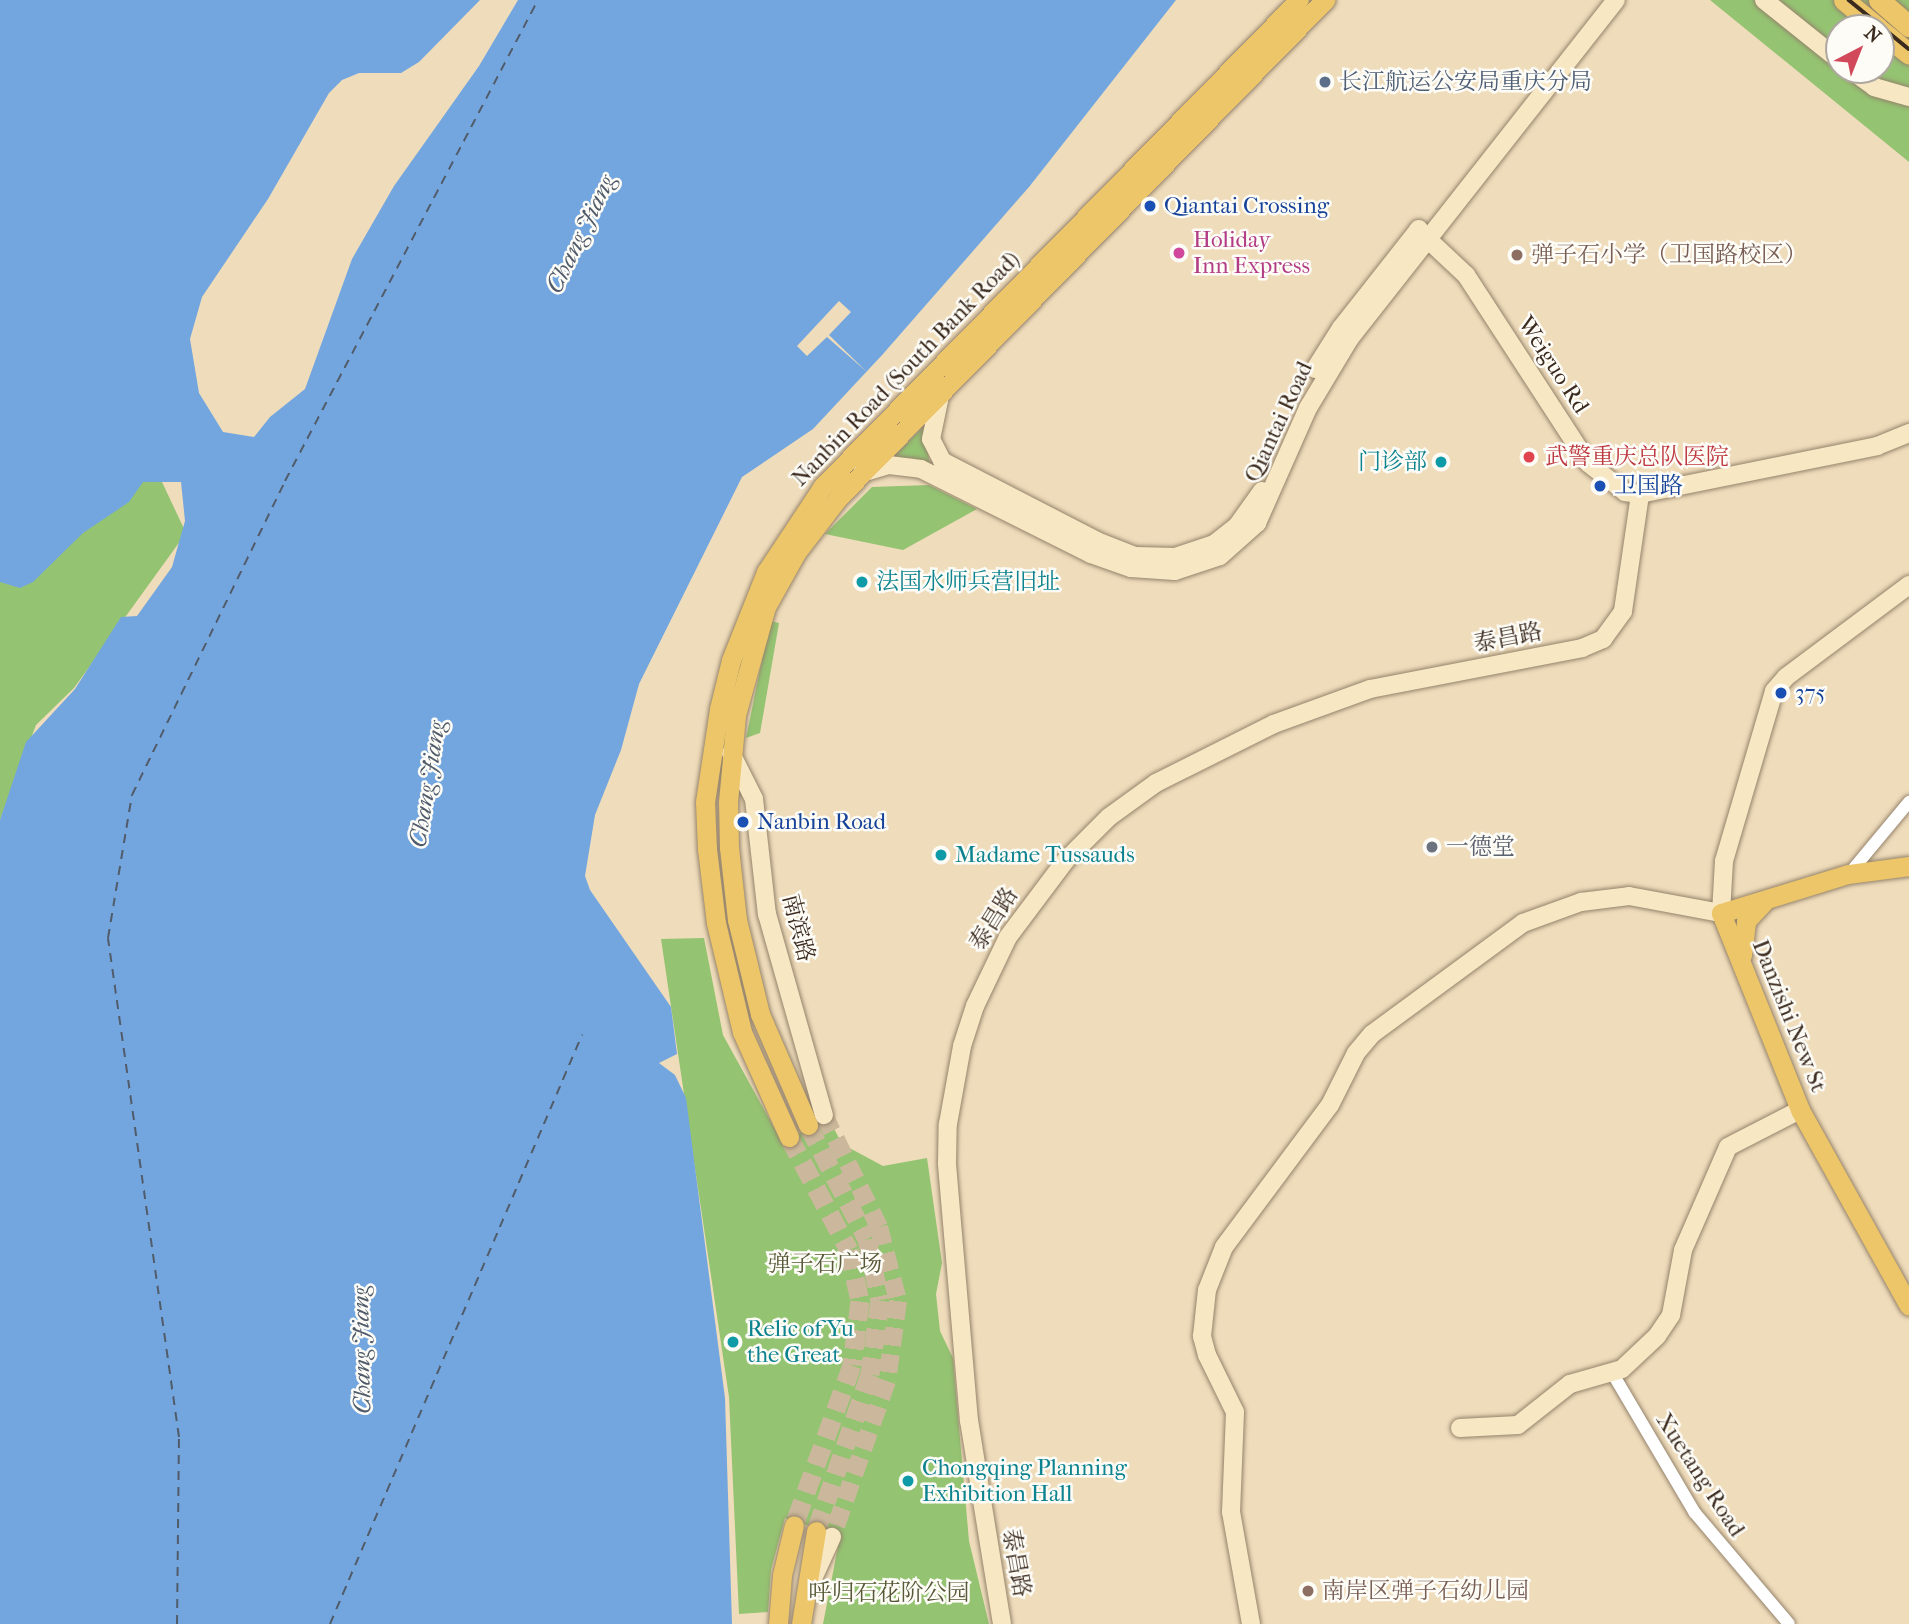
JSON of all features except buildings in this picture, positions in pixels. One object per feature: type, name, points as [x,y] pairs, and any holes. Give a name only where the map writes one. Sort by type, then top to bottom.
[{"type":"highway","points":[[1844,0],[1861,14]]},
{"type":"highway","points":[[1879,0],[1909,26]]},
{"type":"highway","points":[[1895,42],[1909,54]]},
{"type":"main road","name":"Nanbin Road (South Bank Road)","points":[[789,1137],[743,1032],[712,896],[705,802],[719,709],[732,660],[766,572],[803,511],[1299,0]]},
{"type":"main road","name":"Nanbin Road (South Bank Road)","points":[[816,1120],[760,1014],[737,920],[729,848],[731,753],[741,692],[766,607],[818,522],[862,473],[1095,239],[1325,0]]},
{"type":"main road","points":[[1132,200],[1121,206],[1116,199],[1170,142],[1185,118]]},
{"type":"main road","points":[[1072,234],[1083,230],[1095,239]]},
{"type":"main road","points":[[1721,913],[1848,874],[1909,866]]},
{"type":"main road","points":[[1742,965],[1746,922],[1767,899]]},
{"type":"main road","name":"Danzishi New St","points":[[1721,913],[1800,1110],[1909,1306]]},
{"type":"main road","points":[[778,1617],[794,1525]]},
{"type":"main road","points":[[778,1617],[793,1605],[802,1612],[824,1534]]},
{"type":"street","name":"Qiantai Road","points":[[862,473],[889,465],[921,469],[1091,554],[1131,568],[1175,571],[1200,565],[1236,545],[1257,523],[1328,370],[1423,234],[1604,0]]},
{"type":"street","name":"Qiantai Road","points":[[940,396],[931,439],[947,465],[1114,549],[1154,558],[1197,552],[1226,537],[1256,503],[1318,363],[1616,0]]},
{"type":"street","points":[[1764,0],[1825,49]]},
{"type":"street","points":[[1835,0],[1852,14]]},
{"type":"street","points":[[1890,0],[1909,16]]},
{"type":"street","points":[[1895,50],[1909,61]]},
{"type":"street","points":[[1870,84],[1909,97]]},
{"type":"street","name":"Weiguo Rd","points":[[1423,234],[1465,275],[1588,463],[1612,485],[1640,494]]},
{"type":"street","points":[[1640,494],[1877,446],[1909,433]]},
{"type":"street","name":"泰昌路","points":[[1002,1624],[969,1421],[947,1163],[948,1124],[962,1046],[985,983],[1008,937],[1065,861],[1109,817],[1156,783],[1203,759],[1335,699],[1582,648],[1603,639],[1623,611],[1640,494]]},
{"type":"street","points":[[1251,1624],[1231,1512],[1236,1412],[1207,1354],[1202,1336],[1207,1290],[1224,1247],[1330,1105],[1356,1053],[1372,1034],[1523,923],[1570,905],[1629,896],[1721,913],[1724,861],[1774,691],[1786,677],[1909,585]]},
{"type":"street","name":"南滨路","points":[[731,753],[754,799],[767,914],[816,1120]]},
{"type":"street","points":[[1848,874],[1909,803]]},
{"type":"street","points":[[1460,1428],[1518,1425],[1570,1384],[1613,1374],[1657,1336],[1671,1315],[1683,1250],[1728,1147],[1800,1110]]},
{"type":"street","name":"Xuetang Road","points":[[1613,1374],[1695,1513],[1789,1624]]},
{"type":"green space","points":[[1710,0],[1909,0],[1909,162]]},
{"type":"green space","points":[[924,426],[930,466],[912,458],[892,458]]},
{"type":"green space","points":[[154,465],[186,533],[74,688],[36,725],[0,820],[0,543]]},
{"type":"green space","points":[[929,485],[977,509],[903,550],[825,534],[872,487]]},
{"type":"green space","points":[[770,621],[779,623],[760,733],[746,738]]},
{"type":"green space","name":"弹子石广场","points":[[704,938],[723,1035],[783,1144],[827,1115],[842,1144],[883,1166],[927,1158],[942,1263],[936,1294],[940,1331],[953,1358],[969,1541],[989,1624],[823,1624],[840,1536],[785,1518],[771,1570],[768,1612],[739,1614],[729,1397],[661,939]]},
{"type":"water","name":"Chang Jiang","points":[[0,0],[480,0],[419,62],[401,73],[359,73],[342,80],[329,93],[268,199],[202,297],[190,339],[199,393],[223,432],[254,437],[270,417],[305,389],[352,259],[394,186],[479,66],[518,0],[1176,0],[1029,187],[883,354],[813,429],[742,477],[639,684],[621,750],[595,815],[585,876],[590,890],[671,1007],[677,1054],[659,1063],[675,1075],[686,1098],[725,1398],[732,1624],[0,1624],[0,820],[26,742],[75,689],[121,617],[137,616],[172,567],[185,521],[181,482],[143,482],[129,502],[83,533],[33,582],[20,588],[0,582]]},
{"type":"pier","points":[[839,301],[851,312],[829,335],[867,372],[827,337],[807,356],[797,346]]},
{"type":"ferry route","points":[[177,1624],[179,1437],[108,938],[132,795],[285,481],[538,0]]},
{"type":"ferry route","points":[[330,1624],[582,1035]]},
{"type":"tunnel","points":[[824,1115],[879,1227],[898,1301],[887,1381],[832,1537]]},
{"type":"tunnel","points":[[808,1125],[867,1239],[880,1300],[870,1374],[816,1531]]},
{"type":"tunnel","points":[[789,1137],[849,1250],[860,1301],[852,1365],[794,1525]]},
{"type":"railway","points":[[1849,0],[1909,49]]},
{"type":"place","name":"长江航运公安局重庆分局","points":[[1325,82]]},
{"type":"place","name":"Qiantai Crossing","points":[[1150,206]]},
{"type":"place","name":"Holiday Inn Express","points":[[1179,253]]},
{"type":"place","name":"弹子石小学（卫国路校区）","points":[[1517,255]]},
{"type":"place","name":"武警重庆总队医院","points":[[1529,457]]},
{"type":"place","name":"门诊部","points":[[1441,462]]},
{"type":"place","name":"卫国路","points":[[1600,486]]},
{"type":"place","name":"法国水师兵营旧址","points":[[862,582]]},
{"type":"place","name":"375","points":[[1781,693]]},
{"type":"place","name":"Nanbin Road","points":[[743,822]]},
{"type":"place","name":"一德堂","points":[[1432,847]]},
{"type":"place","name":"Madame Tussauds","points":[[941,855]]},
{"type":"place","name":"Relic of Yu the Great","points":[[733,1342]]},
{"type":"place","name":"Chongqing Planning Exhibition Hall","points":[[908,1481]]},
{"type":"place","name":"南岸区弹子石幼儿园","points":[[1308,1591]]},
{"type":"park label","name":"呼归石花阶公园","points":[[889,1593]]}]
